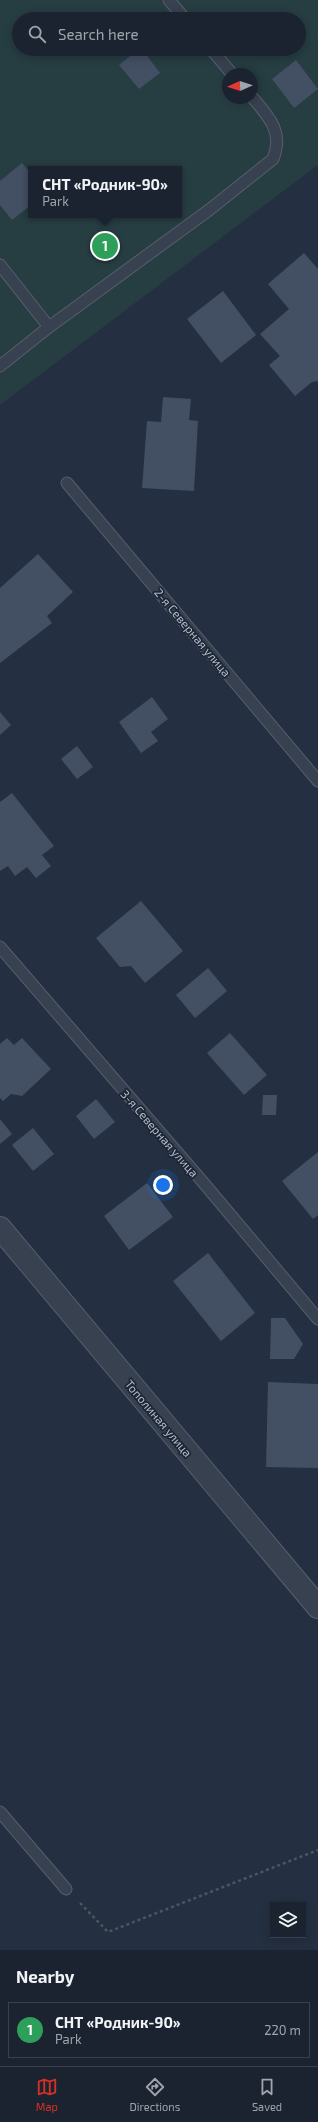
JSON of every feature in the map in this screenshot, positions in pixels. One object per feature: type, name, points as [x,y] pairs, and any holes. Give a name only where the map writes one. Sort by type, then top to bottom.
[{"type":"street","name":"Тополиная улица","points":[[0,1228],[318,1607]]},
{"type":"lane","points":[[169,0],[179,12]]},
{"type":"lane","points":[[217,56],[227,68]]},
{"type":"lane","points":[[0,366],[49,327],[209,210],[273,159],[278,147],[277,136],[266,113],[258,104]]},
{"type":"lane","points":[[0,265],[49,327]]},
{"type":"lane","name":"2-я Северная улица","points":[[67,483],[318,781]]},
{"type":"lane","name":"3-я Северная улица","points":[[0,947],[202,1181],[318,1319]]},
{"type":"lane","points":[[0,1812],[66,1889]]},
{"type":"path","points":[[66,1889],[108,1932],[318,1850]]},
{"type":"green space","points":[[0,0],[318,0],[318,165],[0,405]]},
{"type":"building","points":[[130,56],[147,56],[160,73],[139,89],[119,65]]},
{"type":"building","points":[[296,60],[318,89],[294,108],[272,79]]},
{"type":"building","points":[[22,163],[28,170],[28,207],[12,220],[0,205],[0,181]]},
{"type":"building","points":[[304,253],[318,269],[318,381],[312,382],[295,396],[269,365],[280,356],[260,334],[289,309],[268,284]]},
{"type":"building","points":[[223,291],[256,335],[221,363],[187,319]]},
{"type":"building","points":[[163,397],[191,399],[189,420],[198,421],[194,491],[142,488],[147,421],[161,422]]},
{"type":"building","points":[[38,554],[73,592],[47,616],[52,623],[0,663],[0,588]]},
{"type":"building","points":[[152,697],[168,719],[151,732],[158,741],[141,753],[119,722]]},
{"type":"building","points":[[0,712],[11,725],[0,735]]},
{"type":"building","points":[[77,746],[93,767],[77,779],[61,759]]},
{"type":"building","points":[[12,793],[54,846],[42,855],[51,866],[36,878],[27,867],[15,876],[8,866],[0,871],[0,802]]},
{"type":"building","points":[[141,901],[183,951],[145,983],[131,966],[120,967],[96,938]]},
{"type":"building","points":[[208,968],[227,991],[195,1018],[176,995]]},
{"type":"building","points":[[230,1033],[267,1075],[244,1095],[207,1053]]},
{"type":"building","points":[[7,1038],[14,1045],[22,1038],[51,1069],[22,1096],[11,1094],[3,1101],[0,1098],[0,1044]]},
{"type":"building","points":[[263,1095],[277,1095],[276,1115],[262,1115]]},
{"type":"building","points":[[96,1099],[115,1122],[94,1139],[76,1116]]},
{"type":"building","points":[[0,1119],[12,1134],[0,1144]]},
{"type":"building","points":[[33,1128],[54,1154],[33,1171],[12,1145]]},
{"type":"building","points":[[318,1152],[318,1215],[313,1219],[282,1181]]},
{"type":"building","points":[[147,1183],[173,1217],[129,1250],[104,1216]]},
{"type":"building","points":[[208,1253],[255,1313],[221,1341],[173,1281]]},
{"type":"building","points":[[271,1318],[285,1318],[303,1344],[294,1359],[270,1359]]},
{"type":"building","points":[[268,1382],[318,1384],[318,1468],[266,1467]]},
{"type":"place","name":"СНТ «Родник-90»","points":[[105,246]]}]
